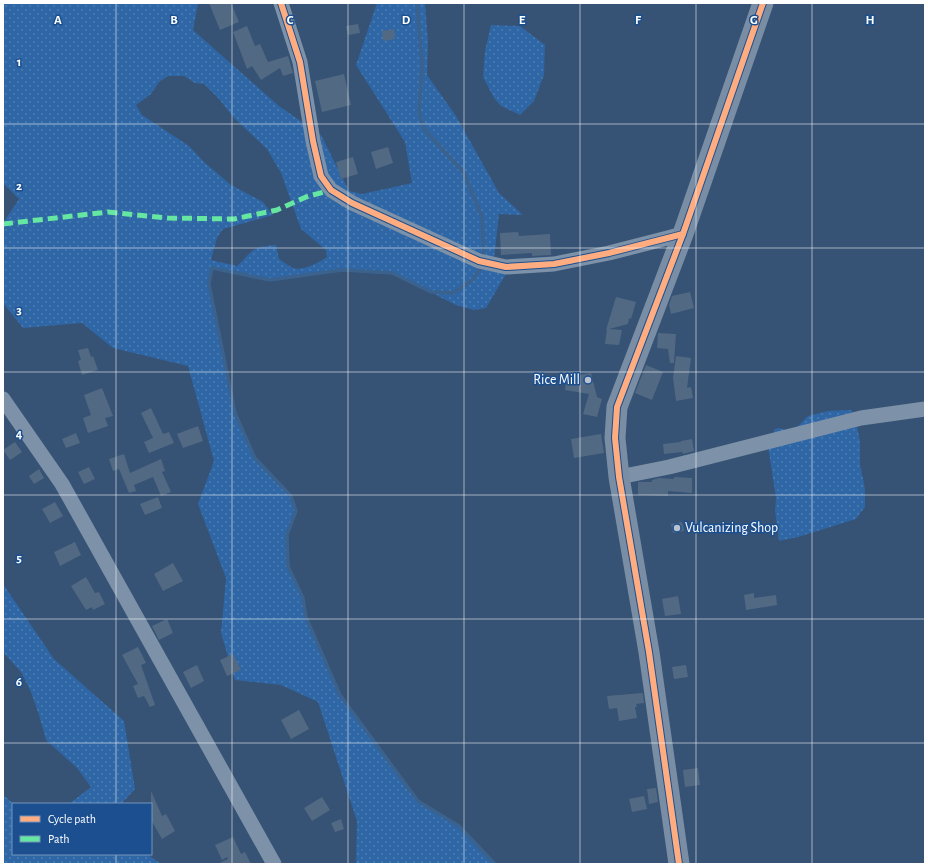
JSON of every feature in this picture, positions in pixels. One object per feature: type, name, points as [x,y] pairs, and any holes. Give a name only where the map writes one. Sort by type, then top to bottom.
[{"type":"street","points":[[281,3],[300,62],[313,141],[321,176],[331,190],[352,203],[479,261],[506,267],[554,264],[609,253],[683,234]]},
{"type":"street","points":[[679,864],[649,652],[619,477],[615,438],[617,407],[683,234],[763,3]]},
{"type":"street","points":[[3,399],[62,484],[274,864]]},
{"type":"street","points":[[619,477],[669,467],[862,418],[925,409]]},
{"type":"shaded area","points":[[3,3],[198,3],[193,30],[279,106],[321,135],[349,191],[362,194],[412,183],[405,142],[356,65],[377,3],[425,3],[428,41],[427,75],[456,116],[499,193],[523,215],[499,214],[493,268],[506,274],[486,308],[474,310],[456,305],[392,273],[342,270],[270,280],[212,268],[209,284],[235,413],[255,458],[291,496],[296,511],[287,535],[288,566],[303,598],[306,617],[340,695],[418,801],[459,826],[495,864],[356,864],[357,821],[318,702],[281,685],[235,680],[221,633],[226,578],[198,504],[214,461],[188,366],[113,348],[82,323],[23,328],[3,303],[3,223],[19,199],[3,183]],"holes":[[[168,76],[184,76],[195,83],[204,84],[219,99],[234,118],[267,149],[281,173],[301,229],[326,250],[327,257],[315,264],[297,269],[279,259],[276,245],[254,250],[237,266],[211,260],[217,238],[223,229],[273,215],[263,202],[231,185],[204,162],[189,146],[142,115],[136,105],[151,94],[159,82]]]},
{"type":"shaded area","points":[[491,25],[520,26],[545,45],[544,75],[534,101],[520,115],[501,106],[494,98],[483,77],[485,51]]},
{"type":"shaded area","points":[[851,410],[855,415],[860,442],[860,464],[865,489],[865,507],[856,519],[798,537],[779,541],[775,511],[776,498],[768,446],[775,429],[779,428],[792,432],[808,416],[828,411]]},
{"type":"shaded area","points":[[3,584],[54,659],[124,721],[135,789],[122,803],[70,803],[91,787],[77,768],[46,740],[31,692],[21,672],[3,652]]},
{"type":"shaded area","points":[[3,795],[13,803],[12,855],[148,855],[161,864],[3,864]]},
{"type":"building","points":[[209,3],[231,3],[239,22],[220,30]]},
{"type":"building","points":[[358,24],[360,33],[348,35],[346,26]]},
{"type":"building","points":[[247,26],[255,46],[260,44],[268,62],[288,56],[293,73],[283,76],[280,68],[261,80],[252,66],[247,69],[233,32]]},
{"type":"building","points":[[394,29],[395,39],[383,41],[382,31]]},
{"type":"building","points":[[344,74],[351,105],[322,112],[315,81]]},
{"type":"building","points":[[388,147],[393,163],[376,169],[371,152]]},
{"type":"building","points":[[353,157],[358,174],[341,179],[336,162]]},
{"type":"building","points":[[518,232],[519,236],[550,234],[551,255],[532,256],[532,253],[501,255],[500,233]]},
{"type":"building","points":[[690,292],[694,308],[671,314],[669,305],[672,296]]},
{"type":"building","points":[[616,297],[636,302],[628,324],[609,329],[622,330],[619,345],[605,344],[607,329],[606,330]]},
{"type":"building","points":[[658,333],[676,334],[674,363],[670,363],[668,349],[657,348]]},
{"type":"building","points":[[88,348],[91,357],[93,356],[98,370],[82,375],[78,361],[81,360],[78,350]]},
{"type":"building","points":[[676,356],[691,358],[687,388],[691,387],[693,398],[676,401],[673,378]]},
{"type":"building","points":[[646,365],[663,372],[652,400],[635,393]]},
{"type":"building","points":[[591,373],[597,397],[602,399],[597,417],[583,414],[589,394],[565,390],[567,375],[573,376]]},
{"type":"building","points":[[102,388],[113,416],[105,418],[108,426],[88,433],[83,418],[91,415],[84,395]]},
{"type":"building","points":[[151,408],[163,434],[169,432],[174,443],[149,453],[144,442],[153,438],[141,413]]},
{"type":"building","points":[[198,426],[203,441],[183,448],[177,434]]},
{"type":"building","points":[[76,433],[80,443],[66,448],[62,439]]},
{"type":"building","points":[[601,434],[604,453],[574,458],[571,439]]},
{"type":"building","points":[[692,439],[694,451],[683,454],[682,452],[664,454],[663,444]]},
{"type":"building","points":[[15,442],[22,452],[10,460],[3,450]]},
{"type":"building","points":[[124,454],[130,473],[161,459],[165,471],[162,472],[171,492],[161,496],[153,477],[134,485],[136,491],[129,493],[119,469],[113,471],[109,459]]},
{"type":"building","points":[[89,467],[95,479],[84,484],[78,472]]},
{"type":"building","points":[[39,469],[44,478],[34,484],[29,476]]},
{"type":"building","points":[[674,477],[692,478],[692,493],[668,491],[668,496],[638,495],[638,482],[652,482],[652,480],[659,478],[674,479]]},
{"type":"building","points":[[158,497],[162,508],[145,515],[140,504]]},
{"type":"building","points":[[55,502],[63,516],[50,523],[42,509]]},
{"type":"building","name":"Vulcanizing Shop","points":[[682,522],[684,531],[673,533],[671,524]]},
{"type":"building","points":[[75,542],[81,555],[60,566],[54,552]]},
{"type":"building","points":[[173,563],[183,581],[163,591],[154,574]]},
{"type":"building","points":[[86,577],[95,593],[99,592],[105,604],[93,610],[92,607],[86,610],[71,586]]},
{"type":"building","points":[[754,593],[754,598],[776,595],[777,605],[746,610],[744,595]]},
{"type":"building","points":[[678,596],[681,614],[665,616],[662,599]]},
{"type":"building","points":[[167,619],[173,633],[159,640],[152,626]]},
{"type":"building","points":[[138,647],[146,663],[141,665],[155,705],[150,707],[144,696],[138,698],[133,686],[138,684],[122,655]]},
{"type":"building","points":[[233,654],[241,670],[227,676],[220,660]]},
{"type":"building","points":[[197,665],[204,681],[191,688],[183,672]]},
{"type":"building","points":[[686,665],[688,677],[674,679],[672,667]]},
{"type":"building","points":[[643,693],[644,703],[636,704],[637,707],[635,707],[637,718],[619,721],[617,708],[609,709],[607,696]]},
{"type":"building","points":[[299,710],[309,729],[291,739],[281,720]]},
{"type":"building","points":[[698,768],[700,785],[685,787],[683,770]]},
{"type":"building","points":[[656,788],[658,802],[649,804],[647,789]]},
{"type":"building","points":[[151,791],[162,816],[166,814],[175,831],[162,839],[152,822]]},
{"type":"building","points":[[644,796],[647,809],[632,812],[629,799]]},
{"type":"building","points":[[322,797],[330,810],[312,821],[304,808]]},
{"type":"building","points":[[341,819],[344,829],[335,832],[331,823]]},
{"type":"building","points":[[233,837],[241,854],[245,852],[251,864],[218,864],[228,859],[227,857],[222,860],[215,845]]},
{"type":"waterway","points":[[417,3],[422,65],[419,112],[424,129],[464,173],[482,217],[484,258]]},
{"type":"waterway","points":[[483,265],[472,280],[453,293],[431,292],[392,273],[342,270],[270,280],[212,268],[209,284],[235,413],[255,458],[291,496],[296,511],[287,535],[288,566],[303,598],[306,617],[340,695],[418,801],[459,826],[495,864]]},
{"type":"marked path","points":[[3,224],[108,212],[168,218],[234,219],[277,210],[306,197],[331,190]]},
{"type":"cycle path","points":[[281,3],[300,62],[313,141],[321,176],[331,190],[352,203],[479,261],[506,267],[554,264],[609,253],[683,234]]},
{"type":"cycle path","points":[[679,864],[649,652],[619,477],[615,438],[617,407],[683,234],[763,3]]},
{"type":"place","name":"Rice Mill","points":[[588,380]]},
{"type":"place","name":"Vulcanizing Shop","points":[[677,528]]}]
